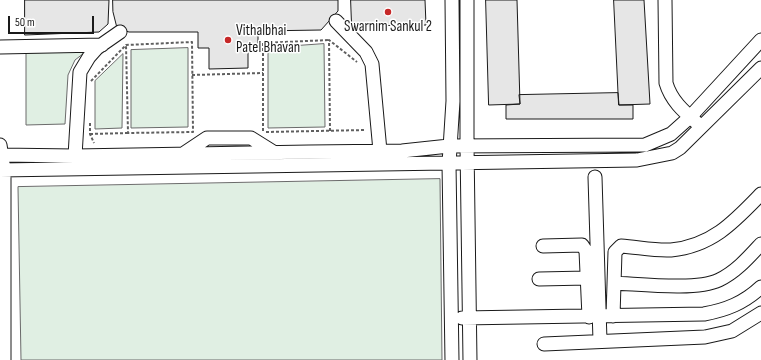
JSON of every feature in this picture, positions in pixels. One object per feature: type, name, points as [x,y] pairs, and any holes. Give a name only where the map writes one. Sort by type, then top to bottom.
[{"type":"lane","points":[[452,0],[453,101],[449,146],[452,360]]},
{"type":"lane","points":[[467,0],[467,146],[470,360]]},
{"type":"lane","points":[[665,0],[666,83],[672,97],[690,117],[701,126]]},
{"type":"lane","points":[[336,21],[366,52],[372,64],[380,151]]},
{"type":"lane","points":[[75,156],[80,72],[89,57],[120,32]]},
{"type":"lane","points":[[4,360],[2,320],[1,152],[75,156],[380,151],[449,146],[645,145],[671,134],[690,117],[761,40]]},
{"type":"lane","points":[[0,47],[102,45]]},
{"type":"lane","points":[[2,170],[551,163],[651,158],[676,151],[761,68]]},
{"type":"lane","points":[[594,317],[595,177]]},
{"type":"lane","points":[[613,316],[615,252],[621,246],[669,250],[706,242],[758,202]]},
{"type":"lane","points":[[614,283],[699,285],[717,281],[740,266],[761,244]]},
{"type":"lane","points":[[543,246],[582,245],[586,251],[587,278],[600,341]]},
{"type":"lane","points":[[539,279],[587,278]]},
{"type":"lane","points":[[451,319],[677,316],[704,314],[724,310],[740,303],[761,287]]},
{"type":"lane","points":[[544,344],[705,337],[732,331],[761,313]]},
{"type":"path","points":[[263,132],[263,43],[329,40],[360,64]]},
{"type":"path","points":[[329,40],[330,131]]},
{"type":"path","points":[[91,88],[92,80],[126,45],[192,42],[193,132]]},
{"type":"path","points":[[126,45],[128,133]]},
{"type":"path","points":[[192,75],[263,73]]},
{"type":"path","points":[[90,119],[90,134],[200,132]]},
{"type":"path","points":[[256,132],[368,129]]},
{"type":"green space","points":[[324,44],[325,127],[268,128],[268,48]]},
{"type":"green space","points":[[188,48],[188,127],[131,128],[131,50]]},
{"type":"green space","points":[[88,50],[75,60],[68,75],[65,124],[26,125],[26,51]]},
{"type":"green space","points":[[123,54],[122,128],[95,129],[95,81]]},
{"type":"green space","points":[[440,179],[442,360],[21,360],[18,187]]},
{"type":"building","points":[[25,0],[109,0],[108,24],[99,32],[25,35]]},
{"type":"building","name":"Vithalbhai Patel Bhavan","points":[[113,0],[338,0],[338,11],[321,30],[258,31],[258,47],[248,47],[248,68],[209,69],[209,48],[198,48],[198,32],[129,32],[117,28],[113,12]]},
{"type":"building","name":"Swarnim Sankul 2","points":[[351,0],[425,0],[426,25],[352,26]]},
{"type":"building","points":[[486,0],[517,0],[520,104],[489,105]]},
{"type":"building","points":[[614,0],[644,0],[650,104],[619,105]]},
{"type":"building","points":[[618,93],[619,105],[633,105],[633,119],[506,119],[506,105],[520,104],[519,95]]},
{"type":"place","name":"Swarnim Sankul 2","points":[[388,12]]},
{"type":"place","name":"Vithalbhai Patel Bhavan","points":[[228,40]]}]
